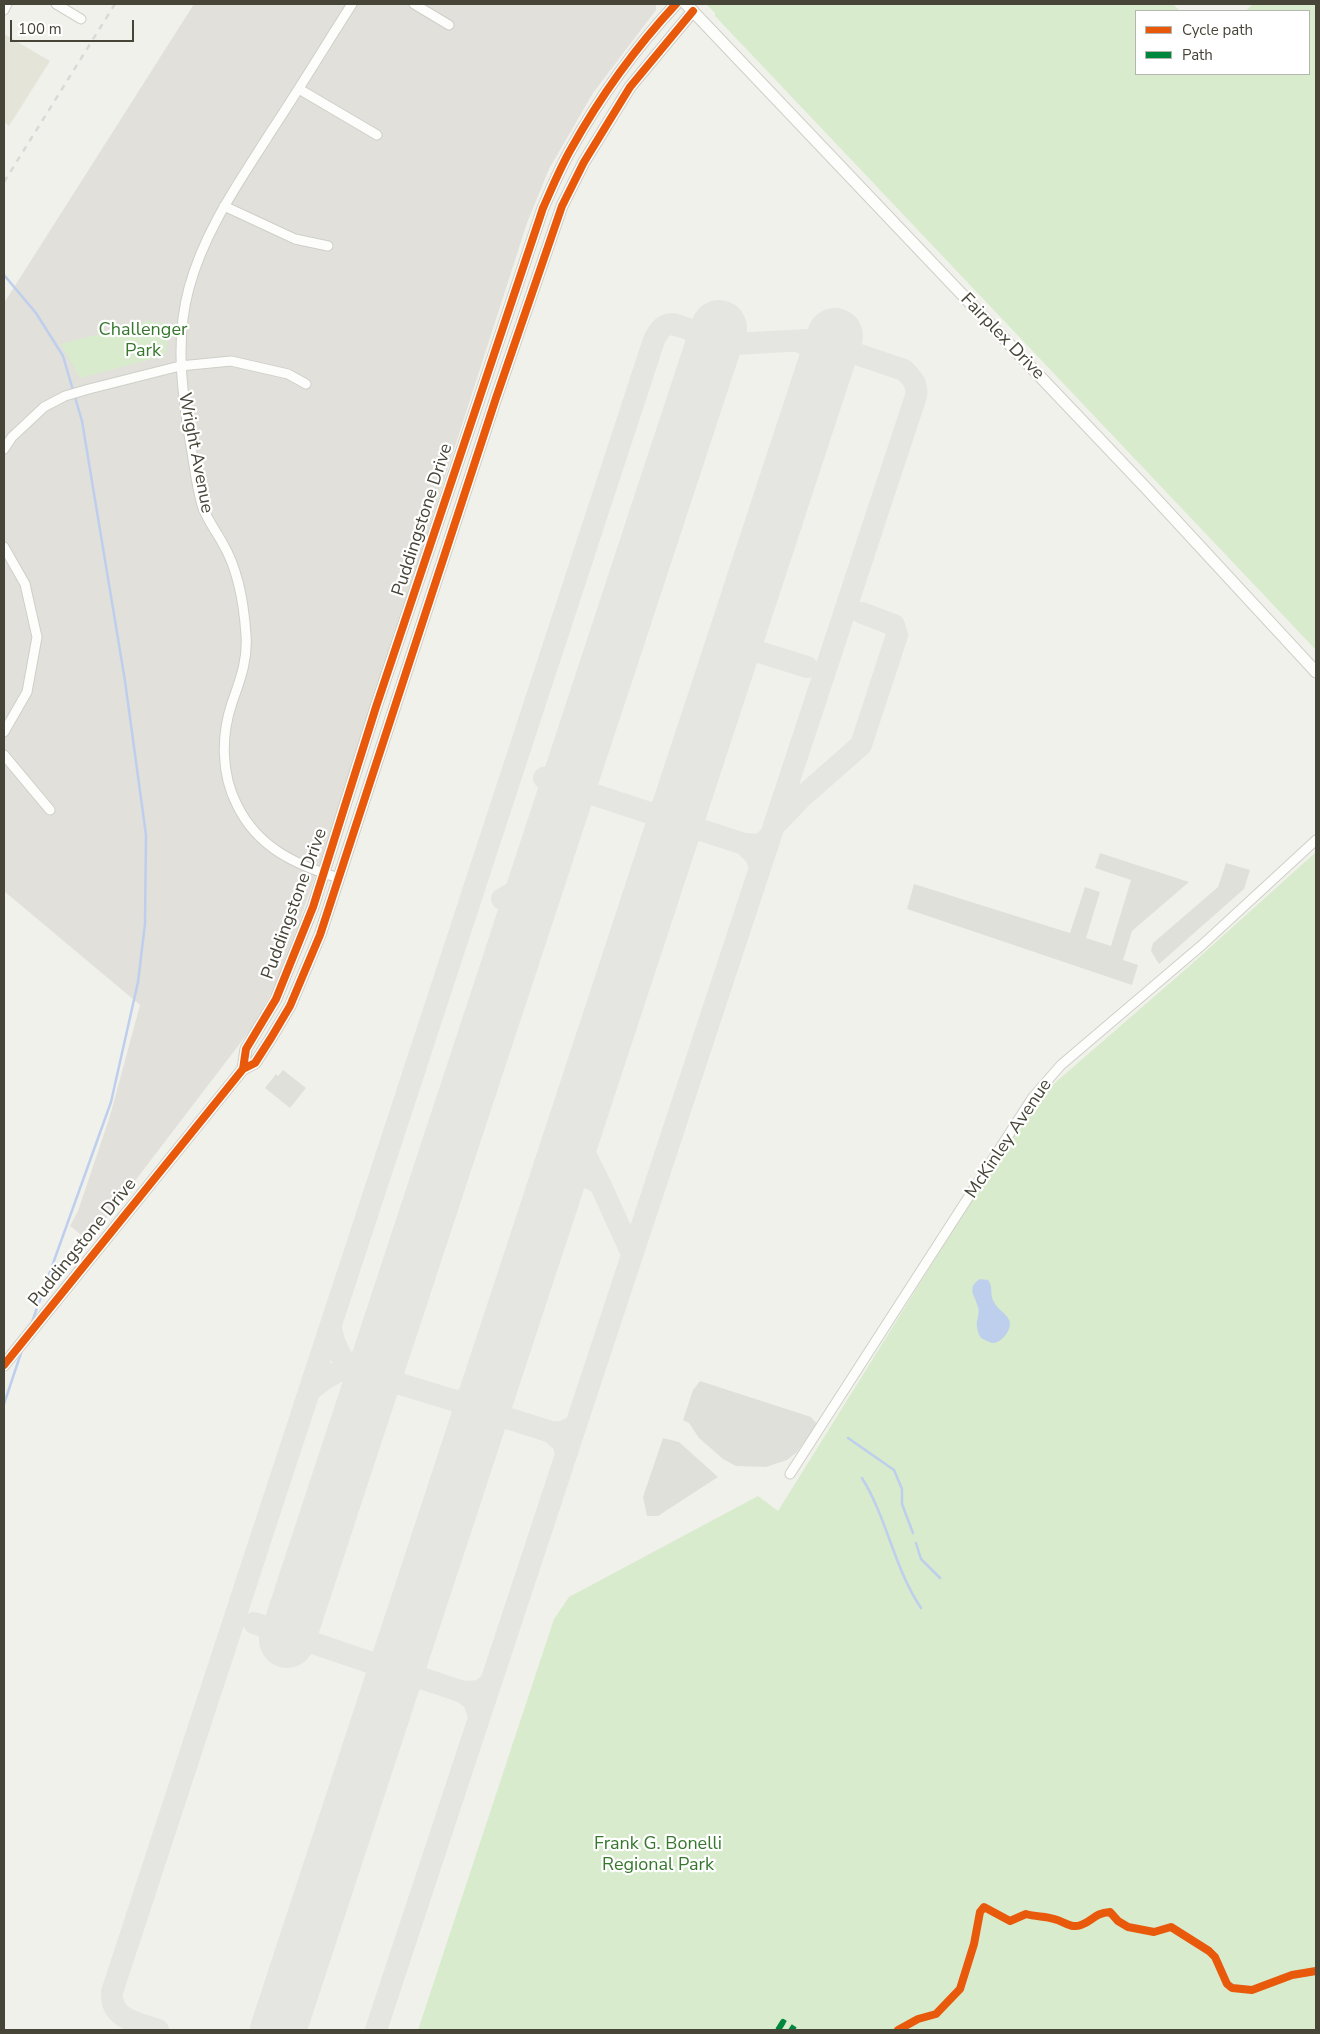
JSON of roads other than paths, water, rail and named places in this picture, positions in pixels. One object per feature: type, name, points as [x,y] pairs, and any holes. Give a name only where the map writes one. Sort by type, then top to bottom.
[{"type":"street","points":[[4,10],[8,4]]},
{"type":"street","points":[[56,4],[81,19]]},
{"type":"street","name":"Wright Avenue","points":[[339,878],[294,862],[257,834],[236,804],[229,782],[224,746],[227,722],[243,672],[247,640],[245,621],[239,583],[233,564],[224,545],[209,522],[202,505],[188,427],[180,366],[183,321],[188,290],[199,256],[224,206],[352,4]]},
{"type":"street","points":[[414,4],[449,25]]},
{"type":"street","name":"Puddingstone Drive","points":[[243,1069],[246,1049],[276,999],[289,970],[324,873],[376,707],[543,208],[570,151],[592,113],[620,72],[676,4]]},
{"type":"street","name":"Puddingstone Drive","points":[[4,1365],[243,1069],[255,1063],[290,1006],[320,935],[493,407],[562,206],[584,162],[630,88],[690,7]]},
{"type":"street","name":"Fairplex Drive","points":[[690,7],[1146,487],[1316,672]]},
{"type":"street","points":[[299,89],[377,135]]},
{"type":"street","points":[[224,206],[295,239],[328,246]]},
{"type":"street","points":[[4,450],[12,437],[44,407],[65,396],[180,366],[231,361],[288,374],[306,384]]},
{"type":"street","points":[[4,547],[25,584],[37,637],[27,692],[4,732]]},
{"type":"street","points":[[4,755],[50,810]]},
{"type":"street","name":"McKinley Avenue","points":[[790,1474],[1033,1097],[1046,1081],[1090,1040],[1202,945],[1316,840]]},
{"type":"water","points":[[980,1279],[988,1280],[991,1285],[992,1297],[997,1307],[1006,1315],[1010,1324],[1006,1335],[999,1341],[992,1343],[981,1338],[977,1328],[979,1311],[972,1289],[973,1285]]},
{"type":"waterway","points":[[4,275],[36,313],[63,356],[82,421],[125,681],[146,835],[145,924],[138,982],[111,1102],[32,1322]]},
{"type":"waterway","points":[[4,1404],[22,1350]]},
{"type":"waterway","points":[[848,1438],[894,1470],[902,1489],[902,1504],[913,1533]]},
{"type":"waterway","points":[[862,1478],[871,1493],[904,1576],[921,1608]]},
{"type":"waterway","points":[[916,1543],[921,1559],[940,1578]]},
{"type":"railway","points":[[4,182],[115,4]]},
{"type":"park label","name":"Challenger Park","points":[[143,341]]},
{"type":"park label","name":"Frank G. Bonelli Regional Park","points":[[658,1855]]}]
